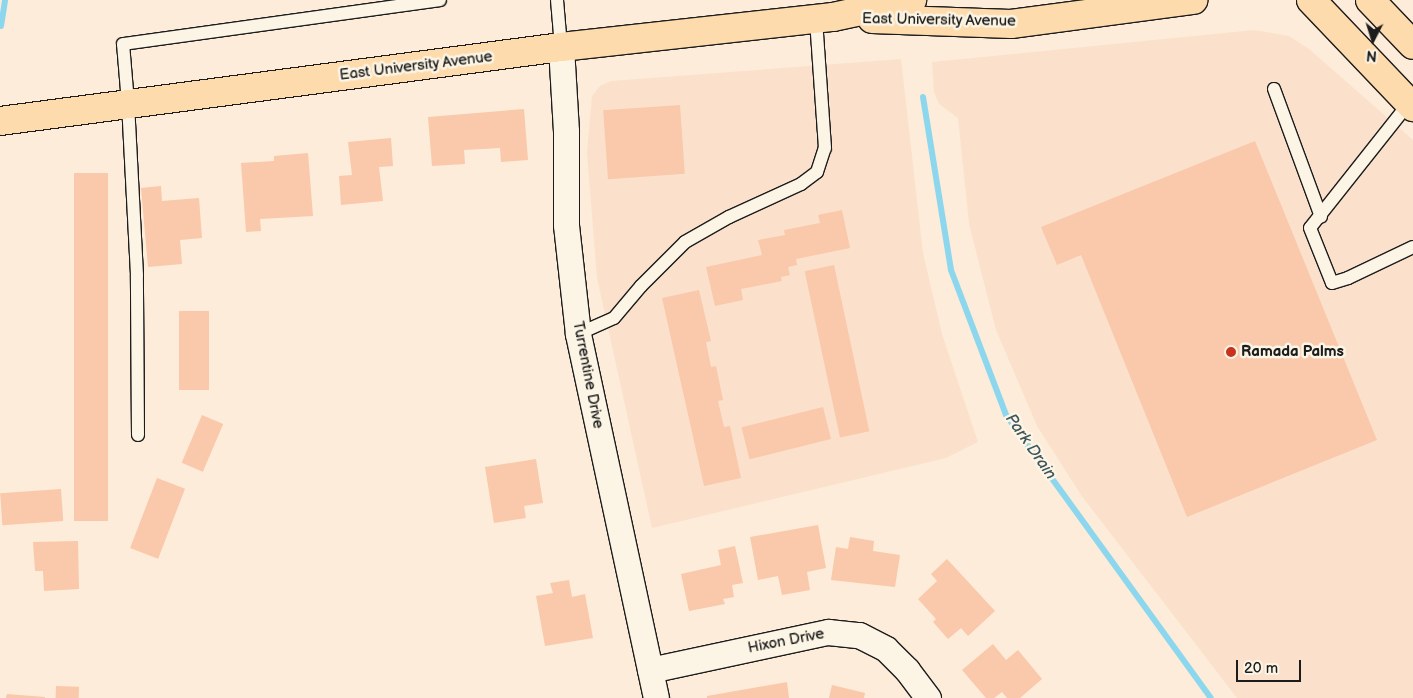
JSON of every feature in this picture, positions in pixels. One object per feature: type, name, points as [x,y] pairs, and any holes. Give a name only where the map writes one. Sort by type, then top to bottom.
[{"type":"main road","name":"East University Avenue","points":[[0,121],[912,0]]},
{"type":"main road","name":"East University Avenue","points":[[827,12],[1010,24],[1193,0]]},
{"type":"main road","points":[[1311,0],[1411,105]]},
{"type":"main road","points":[[1370,0],[1413,45]]},
{"type":"street","name":"Turrentine Drive","points":[[561,48],[566,131],[566,225],[578,334],[656,698]]},
{"type":"street","name":"Hixon Drive","points":[[650,670],[828,632],[859,635],[886,649],[907,670],[928,698]]},
{"type":"lane","points":[[138,435],[137,275],[123,44],[440,0]]},
{"type":"lane","points":[[557,0],[561,48]]},
{"type":"lane","points":[[578,334],[614,318],[641,286],[685,242],[729,217],[802,184],[817,172],[825,148],[827,12]]},
{"type":"lane","points":[[1274,89],[1321,217]]},
{"type":"lane","points":[[1411,105],[1321,217],[1310,228],[1332,283],[1348,278],[1413,248]]},
{"type":"shaded area","points":[[1254,30],[1289,36],[1309,49],[1413,140],[1413,698],[1237,698],[1081,495],[1037,426],[996,330],[969,224],[958,118],[939,104],[934,92],[932,62]]},
{"type":"shaded area","points":[[901,59],[923,253],[942,334],[978,442],[946,458],[652,528],[597,278],[587,153],[592,96],[600,86],[611,81]]},
{"type":"building","points":[[680,105],[685,174],[608,179],[603,110]]},
{"type":"building","points":[[524,109],[528,160],[501,162],[500,148],[464,150],[465,164],[432,166],[428,117]]},
{"type":"building","points":[[391,138],[393,166],[379,167],[383,201],[341,205],[339,176],[352,175],[348,142]]},
{"type":"building","name":"Ramada Palms","points":[[1255,141],[1377,440],[1187,517],[1081,255],[1057,265],[1041,227]]},
{"type":"building","points":[[308,153],[313,216],[260,219],[261,231],[246,232],[241,163],[274,161],[274,156]]},
{"type":"building","points":[[74,173],[108,173],[108,521],[74,521]]},
{"type":"building","points":[[161,186],[162,201],[199,198],[202,238],[180,240],[182,264],[148,267],[141,188]]},
{"type":"building","points":[[842,210],[850,248],[796,259],[797,265],[788,267],[790,275],[781,277],[782,281],[741,289],[743,300],[715,306],[706,267],[762,255],[758,240],[785,235],[784,230],[820,223],[818,215]]},
{"type":"building","points":[[834,265],[869,431],[840,438],[805,271]]},
{"type":"building","points":[[699,290],[711,341],[706,342],[711,367],[716,366],[723,400],[718,401],[724,427],[730,426],[741,478],[704,486],[662,298]]},
{"type":"building","points":[[179,311],[209,311],[209,390],[179,390]]},
{"type":"building","points":[[823,407],[831,439],[749,459],[741,427]]},
{"type":"building","points":[[202,415],[223,424],[203,472],[182,463]]},
{"type":"building","points":[[536,459],[543,503],[524,506],[526,518],[494,523],[485,467]]},
{"type":"building","points":[[157,478],[185,489],[158,559],[130,548]]},
{"type":"building","points":[[61,489],[63,521],[2,525],[0,493]]},
{"type":"building","points":[[818,525],[826,568],[807,572],[810,590],[782,595],[778,576],[758,580],[750,537]]},
{"type":"building","points":[[850,537],[874,541],[873,551],[900,555],[895,587],[831,580],[836,547],[848,549]]},
{"type":"building","points":[[78,541],[79,589],[44,591],[43,571],[35,571],[33,542]]},
{"type":"building","points":[[735,546],[743,583],[732,585],[734,597],[723,599],[725,604],[689,611],[681,574],[721,565],[718,550]]},
{"type":"building","points":[[947,559],[995,611],[968,636],[961,628],[948,639],[933,622],[936,619],[918,599],[937,581],[931,574]]},
{"type":"building","points":[[569,580],[572,597],[585,594],[593,638],[545,646],[536,596],[553,593],[550,583]]},
{"type":"building","points":[[993,644],[1006,660],[1018,650],[1042,679],[1020,698],[1007,698],[1002,692],[994,698],[986,698],[962,670]]},
{"type":"building","points":[[787,682],[789,698],[707,698],[707,696]]},
{"type":"building","points":[[832,685],[865,693],[864,698],[829,698]]},
{"type":"building","points":[[56,686],[79,687],[79,698],[56,698]]},
{"type":"building","points":[[7,694],[45,697],[45,698],[6,698]]},
{"type":"waterway","points":[[1,26],[5,0]]},
{"type":"waterway","name":"Park Drain","points":[[923,97],[951,270],[1006,415],[1211,698]]},
{"type":"place","name":"Ramada Palms","points":[[1231,352]]}]
